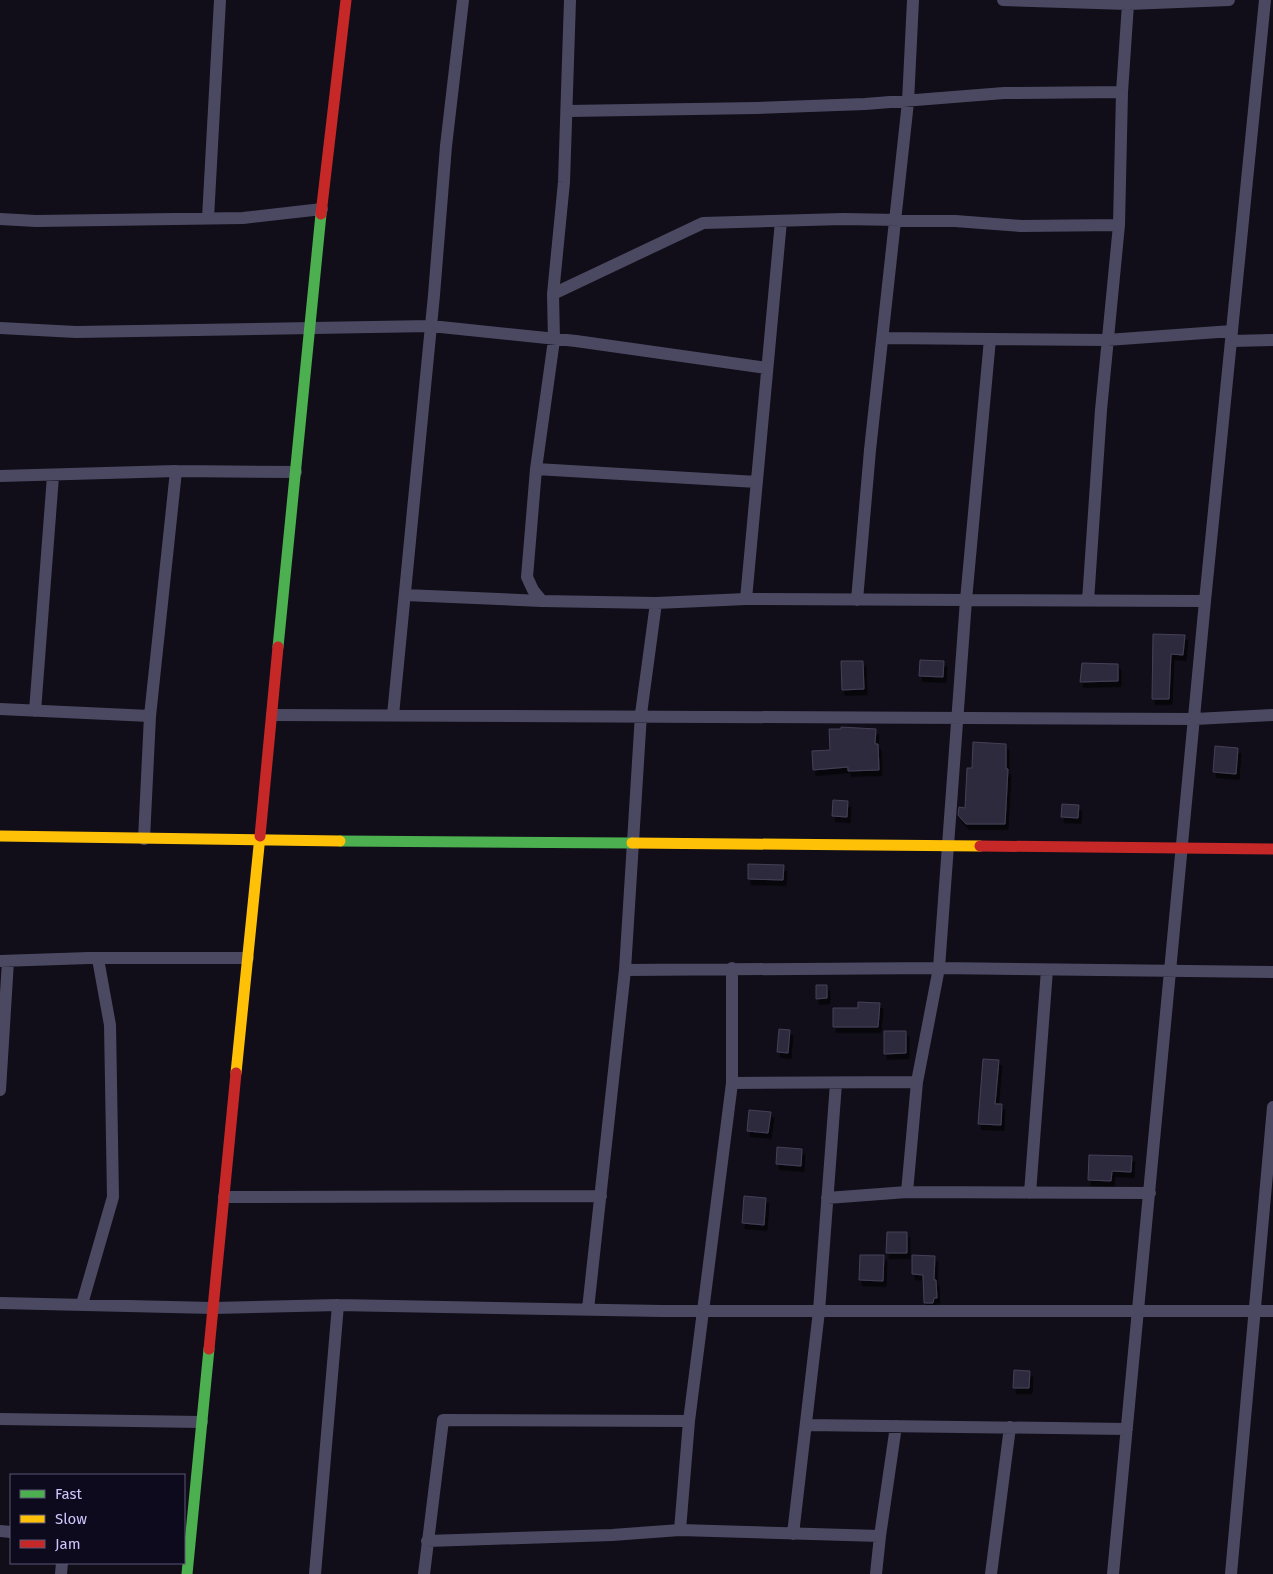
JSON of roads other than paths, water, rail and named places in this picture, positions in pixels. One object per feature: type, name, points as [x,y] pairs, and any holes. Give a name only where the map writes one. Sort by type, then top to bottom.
[{"type":"street","points":[[208,218],[220,0]]},
{"type":"street","points":[[187,1574],[187,1535],[202,1422],[322,209],[346,0]]},
{"type":"street","points":[[393,715],[431,326],[446,146],[463,0]]},
{"type":"street","points":[[542,601],[533,590],[527,577],[536,469],[554,340],[554,294],[564,182],[570,0]]},
{"type":"street","points":[[857,600],[870,450],[908,102],[913,0]]},
{"type":"street","points":[[1003,0],[1128,4],[1229,0]]},
{"type":"street","points":[[1113,1574],[1205,601],[1265,0]]},
{"type":"street","points":[[1088,600],[1119,225],[1122,92],[1128,4]]},
{"type":"street","points":[[567,110],[756,108],[908,102],[1004,93],[1122,92]]},
{"type":"street","points":[[0,219],[36,221],[242,218],[322,209]]},
{"type":"street","points":[[554,294],[662,244],[692,226],[703,223],[843,219],[1021,226],[1119,225]]},
{"type":"street","points":[[746,599],[781,221]]},
{"type":"street","points":[[0,328],[76,332],[431,326],[767,368]]},
{"type":"street","points":[[883,338],[1108,340],[1232,336],[1273,340]]},
{"type":"street","points":[[907,1192],[917,1082],[939,968],[966,600],[990,339]]},
{"type":"street","points":[[536,469],[757,482]]},
{"type":"street","points":[[0,476],[53,476],[176,471],[296,472]]},
{"type":"street","points":[[144,839],[150,716],[176,471]]},
{"type":"street","points":[[35,711],[53,476]]},
{"type":"street","points":[[405,595],[542,601],[656,603],[746,599],[1205,601]]},
{"type":"street","points":[[588,1309],[626,970],[641,714],[656,603]]},
{"type":"street","points":[[0,709],[150,716]]},
{"type":"street","points":[[272,714],[641,714],[1195,718],[1273,716]]},
{"type":"street","points":[[0,836],[632,844],[1273,849]]},
{"type":"street","points":[[0,1090],[4,961],[98,958],[248,958]]},
{"type":"street","points":[[82,1304],[113,1197],[110,1025],[98,958]]},
{"type":"street","points":[[680,1530],[690,1422],[732,1083],[732,968]]},
{"type":"street","points":[[626,970],[939,968],[1273,972]]},
{"type":"street","points":[[1030,1192],[1047,970]]},
{"type":"street","points":[[732,1083],[917,1082]]},
{"type":"street","points":[[793,1534],[819,1311],[836,1083]]},
{"type":"street","points":[[1231,1574],[1273,1107]]},
{"type":"street","points":[[827,1198],[907,1192],[1150,1193]]},
{"type":"street","points":[[224,1197],[601,1196]]},
{"type":"street","points":[[0,1303],[213,1308],[338,1305],[819,1311],[1273,1311]]},
{"type":"street","points":[[315,1574],[338,1305]]},
{"type":"street","points":[[0,1419],[202,1422]]},
{"type":"street","points":[[424,1574],[443,1420],[690,1422]]},
{"type":"street","points":[[806,1425],[1127,1428]]},
{"type":"street","points":[[876,1574],[896,1426]]},
{"type":"street","points":[[991,1574],[1010,1427]]},
{"type":"street","points":[[427,1541],[612,1535],[680,1530],[880,1536]]}]
